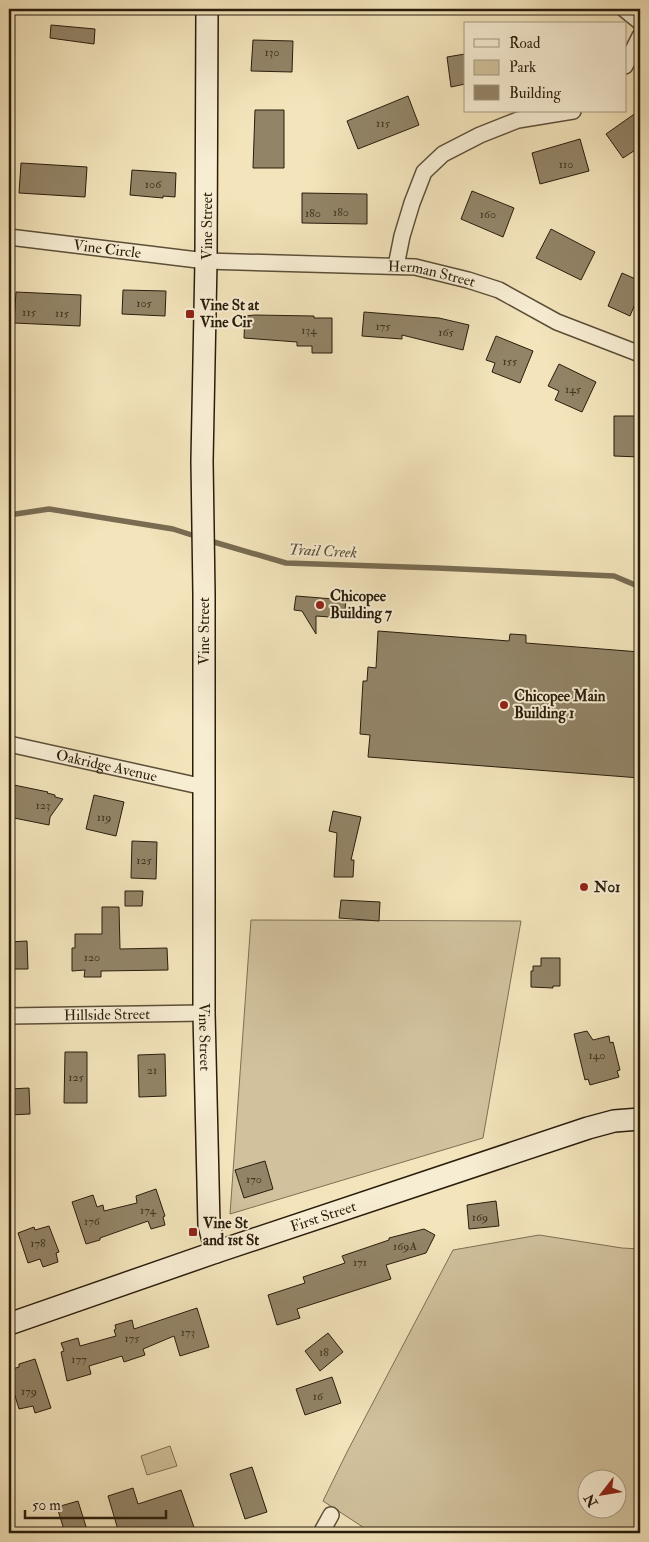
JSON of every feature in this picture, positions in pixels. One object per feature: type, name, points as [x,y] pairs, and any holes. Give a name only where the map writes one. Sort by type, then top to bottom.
[{"type":"street","name":"Vine Street","points":[[207,9],[206,261],[202,461],[204,594],[204,1013],[209,1225],[216,1252]]},
{"type":"street","points":[[624,9],[640,22]]},
{"type":"street","points":[[626,64],[640,36]]},
{"type":"street","points":[[396,266],[412,202],[424,172],[443,154],[480,135],[518,120],[567,112]]},
{"type":"street","name":"Vine Circle","points":[[9,237],[206,261]]},
{"type":"street","name":"Herman Street","points":[[206,261],[396,266],[423,269],[498,290],[557,322],[640,354]]},
{"type":"street","name":"Oakridge Avenue","points":[[9,744],[204,787]]},
{"type":"street","name":"Hillside Street","points":[[9,1016],[204,1013]]},
{"type":"street","name":"First Street","points":[[9,1324],[216,1252],[588,1128],[614,1121],[640,1119]]},
{"type":"street","points":[[321,1533],[331,1515]]},
{"type":"green space","points":[[251,920],[521,921],[483,1138],[230,1214]]},
{"type":"green space","points":[[539,1235],[640,1249],[640,1533],[372,1533],[323,1501],[453,1250]]},
{"type":"green space","points":[[170,1446],[177,1466],[147,1475],[141,1456]]},
{"type":"building","points":[[51,25],[95,29],[94,44],[50,38]]},
{"type":"building","points":[[253,40],[293,41],[292,72],[251,71]]},
{"type":"building","points":[[464,54],[464,84],[451,87],[447,57]]},
{"type":"building","points":[[408,96],[419,125],[358,149],[347,121]]},
{"type":"building","points":[[255,110],[284,110],[284,168],[253,168]]},
{"type":"building","points":[[640,110],[640,147],[623,158],[606,134]]},
{"type":"building","points":[[580,139],[589,171],[540,184],[532,153]]},
{"type":"building","points":[[21,163],[87,167],[85,197],[19,193]]},
{"type":"building","points":[[132,170],[176,173],[175,197],[163,196],[163,198],[130,195]]},
{"type":"building","points":[[472,191],[514,208],[503,237],[461,219]]},
{"type":"building","points":[[302,193],[367,194],[367,224],[302,223]]},
{"type":"building","points":[[551,229],[595,252],[581,280],[536,258]]},
{"type":"building","points":[[622,273],[640,281],[640,292],[630,316],[608,306]]},
{"type":"building","points":[[123,290],[166,291],[165,316],[122,314]]},
{"type":"building","points":[[16,292],[81,295],[80,326],[14,323]]},
{"type":"building","points":[[364,312],[439,318],[469,325],[463,350],[402,335],[402,339],[362,336]]},
{"type":"building","points":[[245,316],[332,318],[332,353],[312,353],[312,346],[297,346],[297,342],[244,338]]},
{"type":"building","points":[[496,336],[533,351],[520,383],[492,372],[495,363],[486,360]]},
{"type":"building","points":[[559,364],[596,382],[582,412],[555,400],[559,391],[548,386]]},
{"type":"building","points":[[614,416],[640,416],[640,457],[614,456]]},
{"type":"building","name":"Chicopee Building 7","points":[[296,596],[346,600],[344,618],[316,616],[316,634],[302,611],[294,610]]},
{"type":"building","name":"Chicopee Main Building 1","points":[[378,631],[509,641],[510,634],[526,635],[526,643],[640,652],[640,778],[368,757],[370,735],[360,734],[363,681],[367,681],[368,667],[376,668]]},
{"type":"building","points":[[9,784],[48,792],[55,795],[55,797],[63,799],[50,817],[49,825],[9,817]]},
{"type":"building","points":[[94,795],[124,802],[116,836],[86,829]]},
{"type":"building","points":[[333,811],[361,817],[351,860],[354,860],[353,877],[334,877],[337,833],[329,831]]},
{"type":"building","points":[[132,841],[157,842],[156,879],[131,878]]},
{"type":"building","points":[[125,891],[143,891],[142,906],[125,906]]},
{"type":"building","points":[[341,900],[380,902],[379,921],[339,918]]},
{"type":"building","points":[[102,907],[119,907],[120,949],[167,948],[168,970],[101,971],[101,977],[84,977],[85,970],[72,971],[72,948],[75,948],[75,934],[102,934]]},
{"type":"building","points":[[27,941],[28,969],[9,969],[9,942]]},
{"type":"building","points":[[541,958],[560,958],[560,986],[553,986],[553,988],[531,987],[531,971],[533,971],[533,966],[541,966]]},
{"type":"building","points":[[587,1031],[593,1040],[609,1036],[610,1043],[613,1042],[620,1070],[617,1071],[619,1077],[590,1085],[588,1079],[585,1080],[574,1034]]},
{"type":"building","points":[[65,1052],[87,1052],[87,1103],[64,1103]]},
{"type":"building","points":[[165,1054],[166,1096],[139,1097],[138,1055]]},
{"type":"building","points":[[29,1088],[30,1114],[9,1115],[9,1089]]},
{"type":"building","points":[[265,1161],[273,1189],[244,1198],[235,1170]]},
{"type":"building","points":[[156,1189],[165,1216],[163,1217],[165,1225],[151,1229],[148,1221],[86,1244],[72,1202],[93,1195],[97,1207],[103,1205],[104,1211],[137,1203],[136,1196]]},
{"type":"building","points":[[496,1201],[499,1226],[469,1229],[467,1205]]},
{"type":"building","points":[[49,1226],[59,1252],[56,1253],[58,1262],[43,1267],[40,1259],[28,1263],[18,1233],[34,1227],[35,1230]]},
{"type":"building","points":[[424,1229],[435,1235],[426,1253],[386,1265],[391,1279],[297,1309],[300,1318],[277,1325],[268,1295],[305,1283],[303,1277],[345,1263],[342,1256],[389,1240],[389,1238]]},
{"type":"building","points":[[197,1308],[209,1347],[180,1356],[174,1336],[143,1349],[145,1355],[124,1362],[122,1356],[89,1366],[91,1374],[67,1381],[61,1352],[64,1351],[61,1343],[78,1338],[80,1346],[116,1336],[115,1325],[132,1320],[134,1329]]},
{"type":"building","points":[[328,1333],[343,1352],[320,1371],[305,1351]]},
{"type":"building","points":[[35,1359],[51,1408],[35,1413],[33,1406],[19,1409],[9,1370],[19,1367],[19,1364]]},
{"type":"building","points":[[332,1377],[341,1403],[305,1415],[296,1389]]},
{"type":"building","points":[[252,1467],[267,1512],[245,1519],[230,1474]]},
{"type":"building","points":[[133,1488],[138,1504],[181,1490],[196,1533],[119,1533],[108,1496]]},
{"type":"building","points":[[78,1501],[88,1533],[65,1533],[57,1507]]},
{"type":"waterway","name":"Trail Creek","points":[[9,515],[49,509],[173,529],[198,537]]},
{"type":"waterway","name":"Trail Creek","points":[[207,540],[286,563],[614,576],[640,587]]},
{"type":"place","name":"Vine St at Vine Cir","points":[[190,314]]},
{"type":"place","name":"Chicopee Building 7","points":[[320,605]]},
{"type":"place","name":"Chicopee Main Building 1","points":[[504,705]]},
{"type":"place","name":"N01","points":[[584,887]]},
{"type":"place","name":"Vine St and 1st St","points":[[193,1232]]}]
